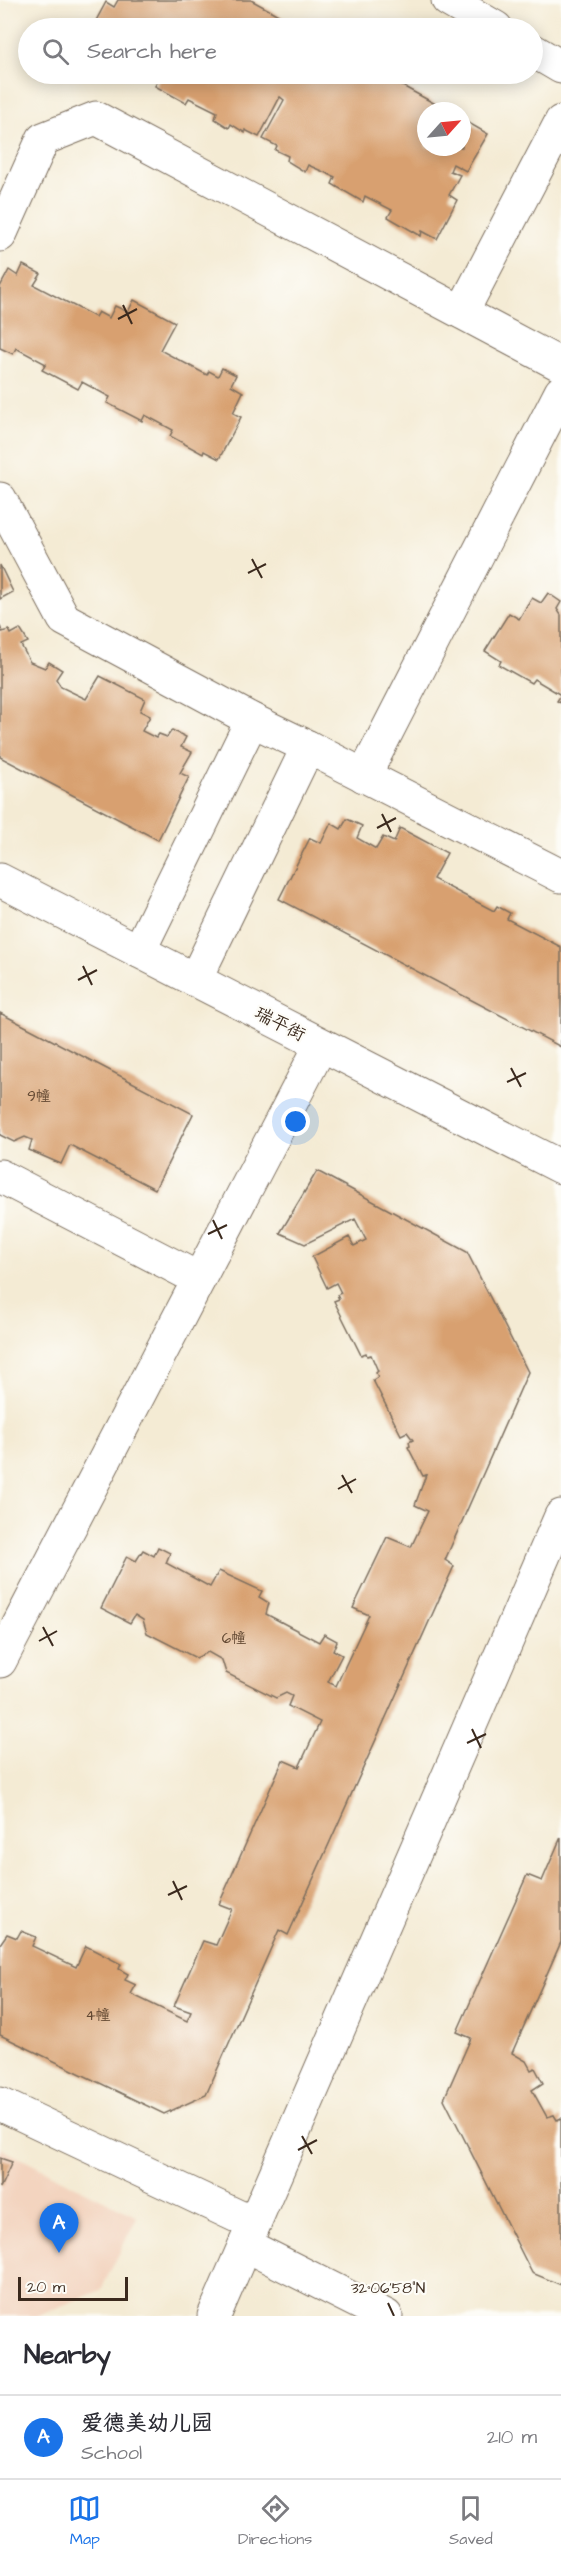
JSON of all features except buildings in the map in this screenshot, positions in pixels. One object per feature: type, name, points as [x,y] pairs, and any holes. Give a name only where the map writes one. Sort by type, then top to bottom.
[{"type":"street","points":[[448,0],[479,18]]},
{"type":"street","points":[[543,56],[561,67]]},
{"type":"street","points":[[0,235],[43,139],[96,118],[561,365]]},
{"type":"street","points":[[462,312],[561,122]]},
{"type":"street","points":[[364,776],[561,392]]},
{"type":"street","points":[[0,499],[64,618],[252,720],[561,876]]},
{"type":"street","points":[[140,951],[252,720]]},
{"type":"street","points":[[195,980],[308,747]]},
{"type":"street","name":"瑞平街","points":[[0,880],[561,1167]]},
{"type":"street","points":[[0,1661],[321,1045]]},
{"type":"street","points":[[0,1176],[199,1279]]},
{"type":"street","points":[[214,2316],[561,1516]]},
{"type":"street","points":[[0,2104],[249,2235],[386,2316]]},
{"type":"shaded area","points":[[0,2148],[137,2217],[101,2290],[36,2316],[0,2316]]},
{"type":"place","name":"爱德美幼儿园","points":[[59,2253]]}]
